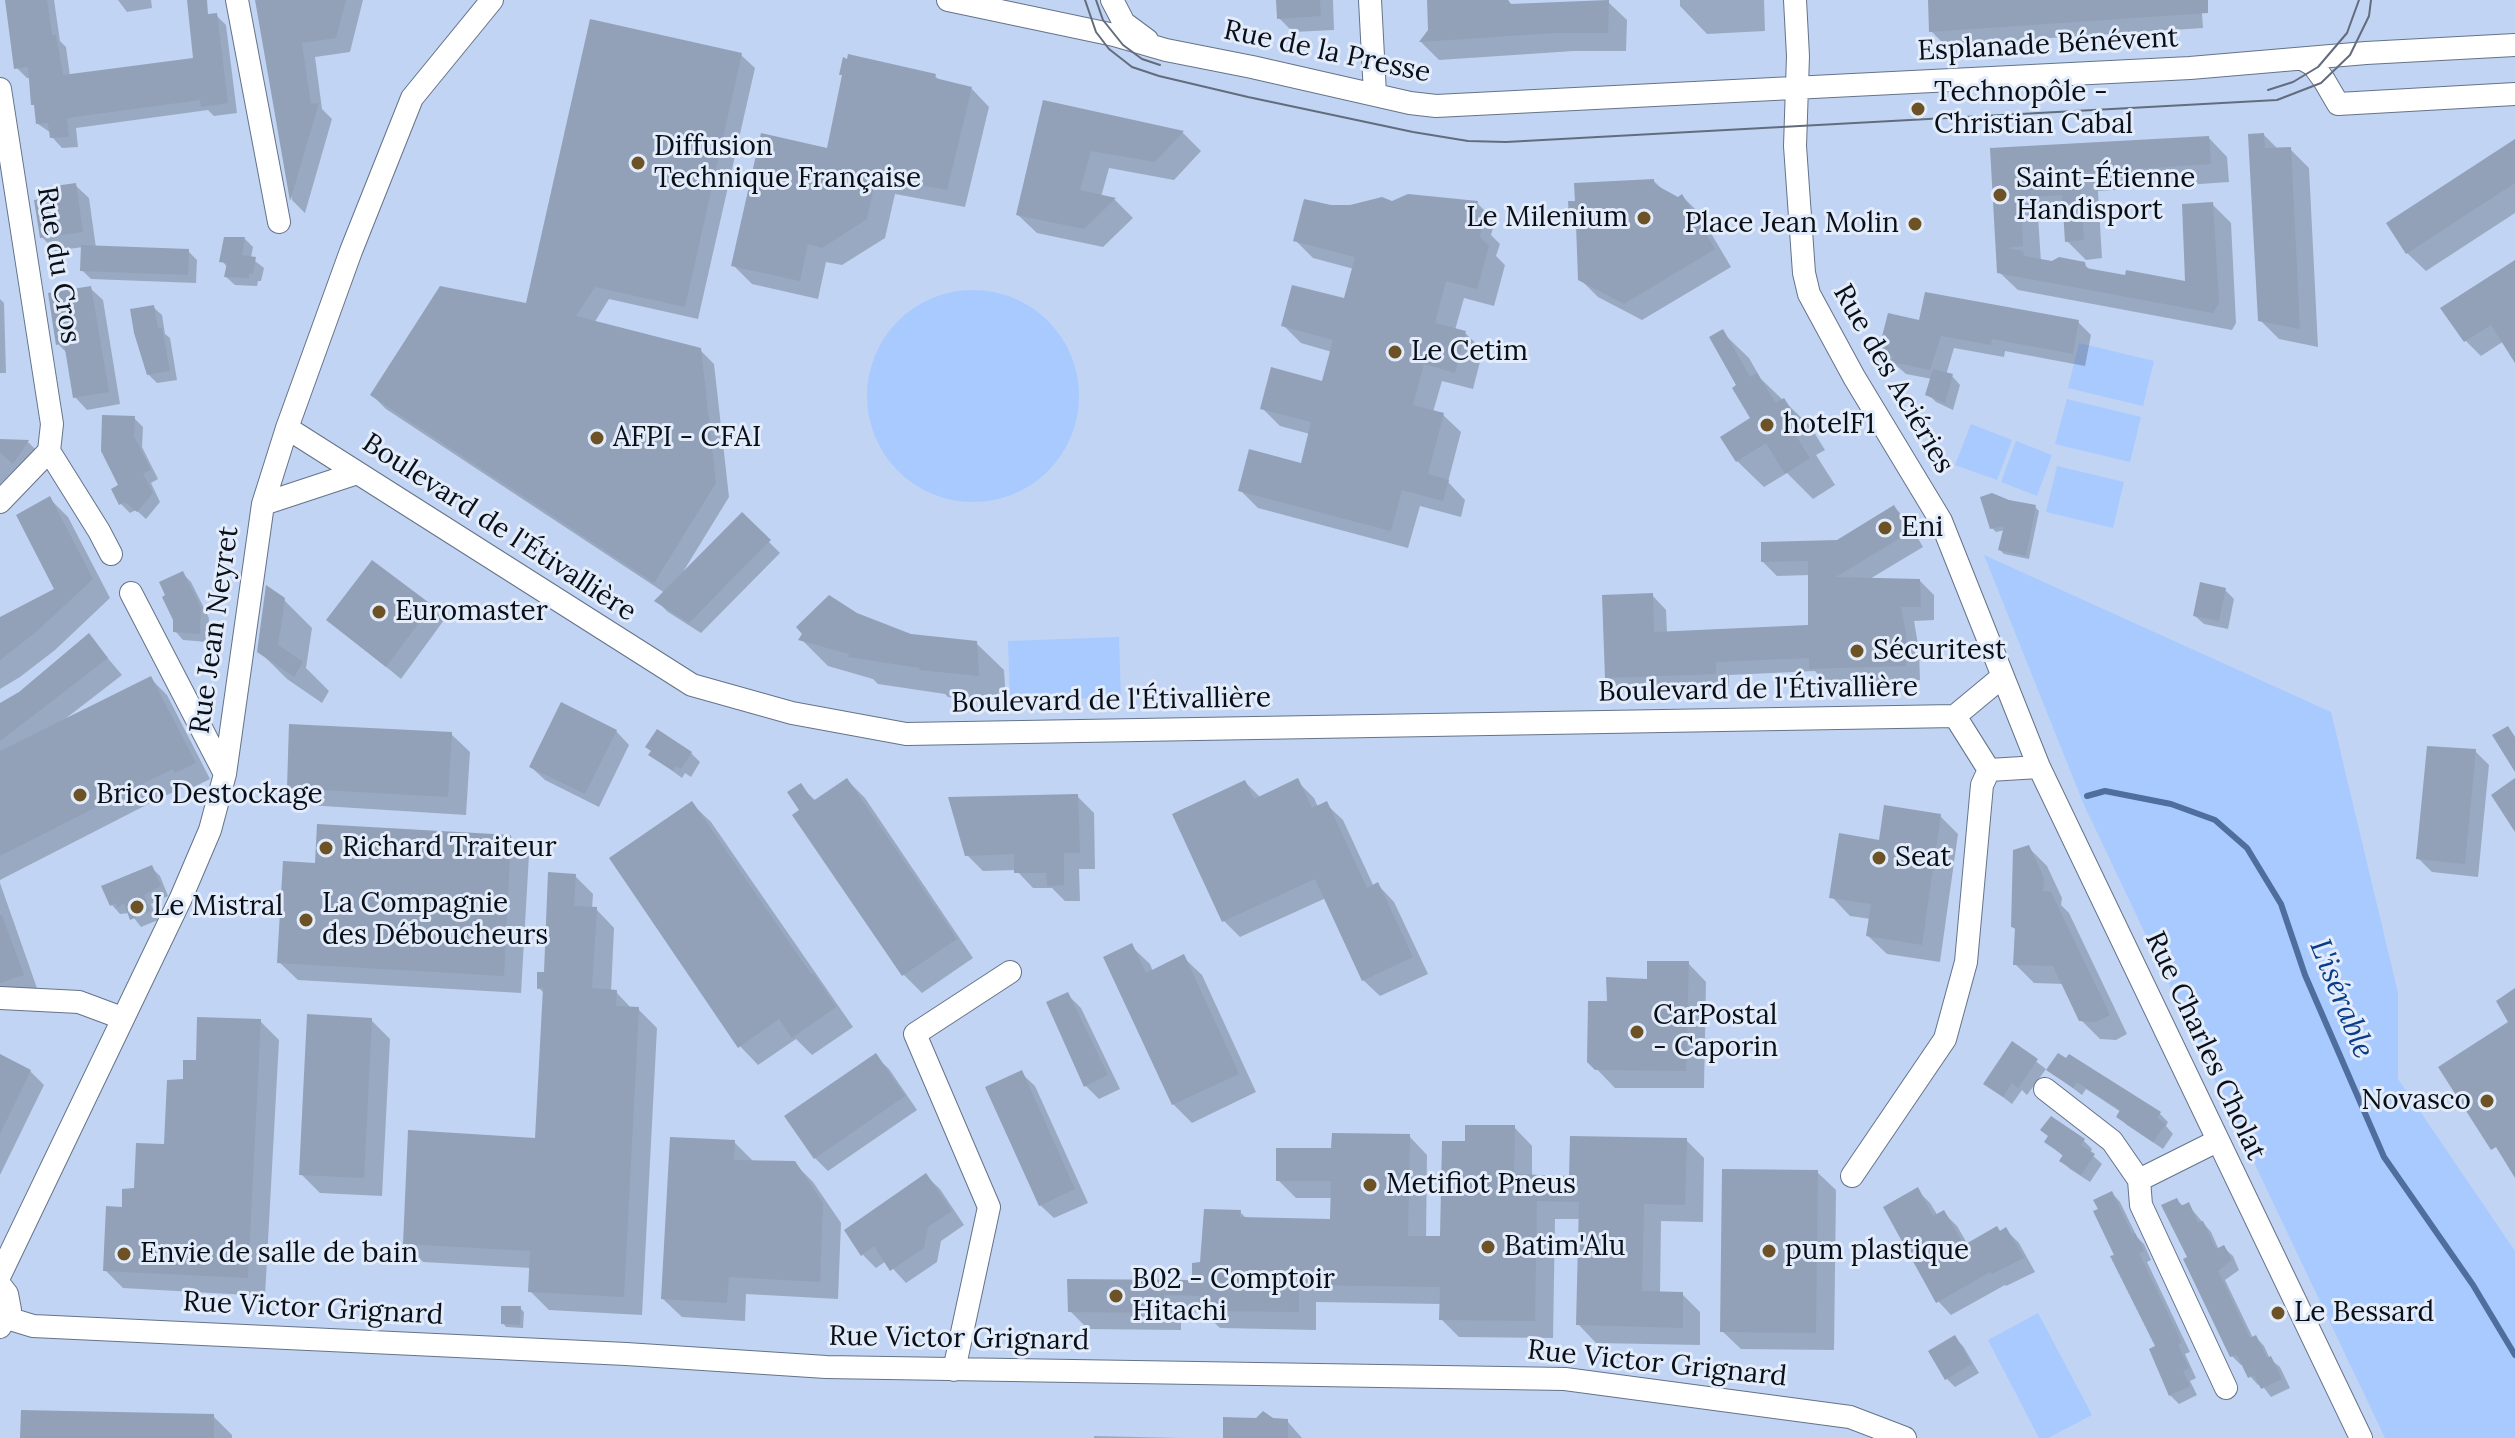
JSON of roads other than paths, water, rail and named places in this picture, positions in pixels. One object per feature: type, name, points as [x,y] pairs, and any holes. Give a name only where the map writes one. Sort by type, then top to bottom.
[{"type":"street","points":[[237,0],[279,222]]},
{"type":"street","name":"Rue Jean Neyret","points":[[0,1275],[210,830],[225,774],[263,504],[351,251],[412,98],[492,0]]},
{"type":"street","name":"Rue de la Presse","points":[[948,0],[1410,103],[1461,106],[1795,89]]},
{"type":"street","points":[[1112,0],[1124,23],[1166,50]]},
{"type":"street","points":[[1370,0],[1375,94]]},
{"type":"street","name":"Rue des Aciéries","points":[[1795,0],[1798,56],[1796,161],[1804,273],[1809,294],[1854,377],[1941,521],[2002,677]]},
{"type":"street","name":"Esplanade Bénévent","points":[[1795,89],[2515,45]]},
{"type":"street","points":[[2304,60],[2322,76],[2338,104],[2515,94]]},
{"type":"street","name":"Rue du Cros","points":[[0,89],[52,424],[49,451]]},
{"type":"street","name":"Boulevard de l'Étivallière","points":[[287,428],[692,685],[792,713],[906,734],[1955,716],[2002,677]]},
{"type":"street","points":[[0,502],[49,451],[111,554]]},
{"type":"street","points":[[263,504],[357,473]]},
{"type":"street","points":[[131,593],[225,774]]},
{"type":"street","name":"Rue Charles Cholat","points":[[2002,677],[2039,767],[2361,1438]]},
{"type":"street","points":[[1955,716],[1989,770]]},
{"type":"street","points":[[1989,770],[2039,767]]},
{"type":"street","points":[[1852,1176],[1945,1039],[1966,962],[1982,785],[1989,770]]},
{"type":"street","points":[[954,1370],[989,1207],[915,1034],[1010,972]]},
{"type":"street","points":[[1,998],[79,1002],[122,1018]]},
{"type":"street","points":[[2045,1089],[2112,1141],[2139,1180],[2141,1205],[2226,1388]]},
{"type":"street","points":[[2139,1180],[2217,1141]]},
{"type":"street","points":[[0,1285],[10,1302],[4,1322]]},
{"type":"street","name":"Rue Victor Grignard","points":[[4,1322],[33,1326],[626,1354],[826,1367],[1565,1379],[1850,1417],[1905,1438]]},
{"type":"waterway","name":"L'isérable","points":[[2087,796],[2105,791],[2171,804],[2215,820],[2247,848],[2281,904],[2305,975],[2384,1157],[2473,1285],[2515,1355]]},
{"type":"tram line","points":[[1085,0],[1096,32],[1109,49],[1132,67],[1248,97],[1413,132],[1468,141],[1506,142],[2277,100],[2321,83],[2350,55],[2369,16],[2371,0]]},
{"type":"tram line","points":[[1096,0],[1103,20],[1123,45],[1142,59],[1160,65]]},
{"type":"tram line","points":[[2268,90],[2293,82],[2318,67],[2347,33],[2359,0]]},
{"type":"place","name":"Technopôle - Christian Cabal","points":[[1918,109]]},
{"type":"place","name":"Diffusion Technique Française","points":[[638,163]]},
{"type":"place","name":"Saint-Étienne Handisport","points":[[2000,195]]},
{"type":"place","name":"Le Milenium","points":[[1644,218]]},
{"type":"place","name":"Place Jean Molin","points":[[1915,224]]},
{"type":"place","name":"Le Cetim","points":[[1395,352]]},
{"type":"place","name":"hotelF1","points":[[1767,425]]},
{"type":"place","name":"AFPI - CFAI","points":[[597,438]]},
{"type":"place","name":"Eni","points":[[1885,528]]},
{"type":"place","name":"Euromaster","points":[[379,612]]},
{"type":"place","name":"Sécuritest","points":[[1857,651]]},
{"type":"place","name":"Brico Destockage","points":[[80,795]]},
{"type":"place","name":"Richard Traiteur","points":[[326,848]]},
{"type":"place","name":"Seat","points":[[1879,858]]},
{"type":"place","name":"Le Mistral","points":[[137,907]]},
{"type":"place","name":"La Compagnie des Déboucheurs","points":[[306,920]]},
{"type":"place","name":"CarPostal - Caporin","points":[[1637,1032]]},
{"type":"place","name":"Novasco","points":[[2487,1101]]},
{"type":"place","name":"Metifiot Pneus","points":[[1370,1185]]},
{"type":"place","name":"Batim'Alu","points":[[1488,1247]]},
{"type":"place","name":"pum plastique","points":[[1769,1251]]},
{"type":"place","name":"Envie de salle de bain","points":[[124,1254]]},
{"type":"place","name":"B02 - Comptoir Hitachi","points":[[1116,1296]]},
{"type":"place","name":"Le Bessard","points":[[2278,1313]]}]
